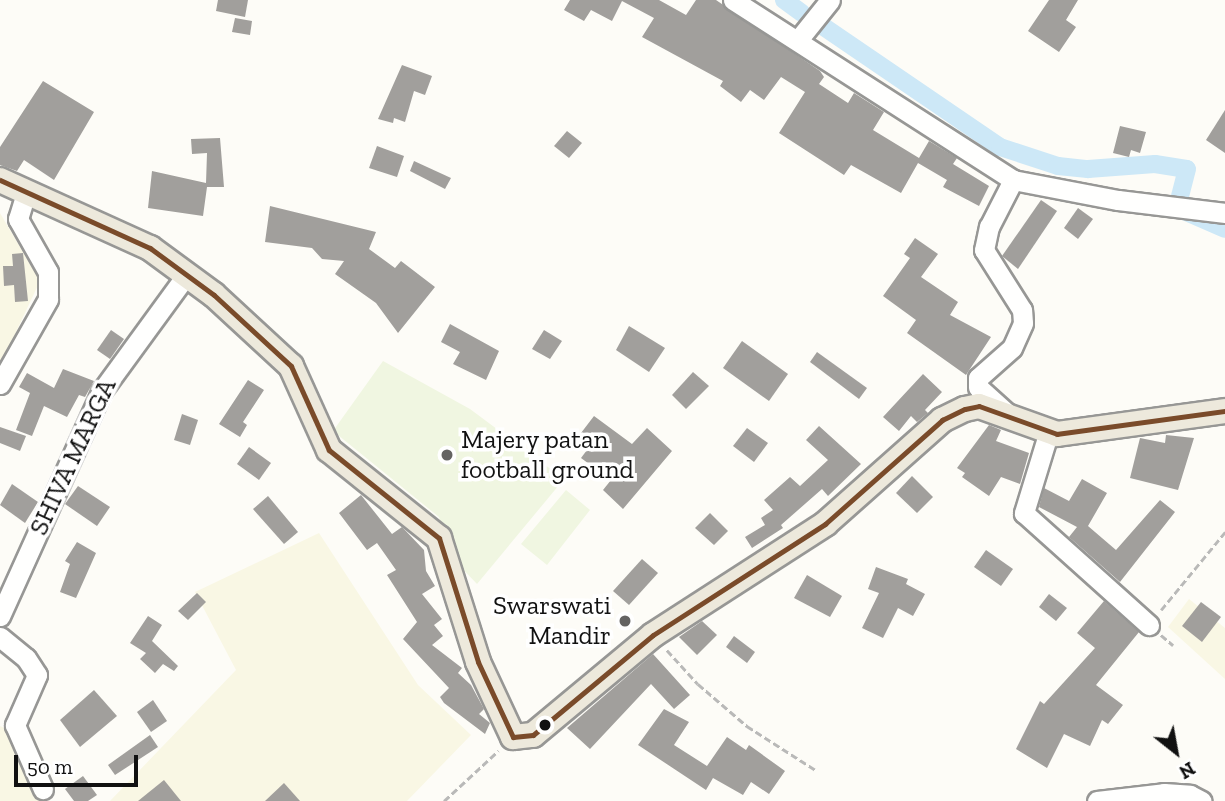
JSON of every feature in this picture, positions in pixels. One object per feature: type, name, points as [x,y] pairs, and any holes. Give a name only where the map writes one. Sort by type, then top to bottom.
[{"type":"main road","points":[[0,180],[150,248],[187,274],[291,366],[329,450],[439,538],[478,662],[513,737],[533,735],[653,635],[825,524],[942,420],[979,406],[1009,414],[1057,435],[1225,411]]},
{"type":"street","points":[[733,0],[1013,180],[1118,200],[1225,213]]},
{"type":"street","points":[[799,40],[830,0]]},
{"type":"street","points":[[1009,414],[978,387],[978,379],[1012,348],[1023,323],[1022,310],[984,250],[989,227],[1013,180]]},
{"type":"street","points":[[0,384],[48,299],[48,272],[18,219],[26,194]]},
{"type":"street","name":"SHIVA MARGA","points":[[0,616],[101,393],[187,274]]},
{"type":"street","points":[[1049,431],[1024,513],[1149,625]]},
{"type":"street","points":[[0,637],[26,658],[37,675],[15,725],[43,789]]},
{"type":"street","points":[[1097,801],[1164,793],[1190,795],[1202,801]]},
{"type":"path","points":[[1172,645],[1149,625],[1225,532]]},
{"type":"path","points":[[653,635],[698,684],[747,726],[817,771]]},
{"type":"path","points":[[444,801],[513,737]]},
{"type":"shaded area","points":[[0,213],[40,281],[0,366]]},
{"type":"shaded area","points":[[319,533],[418,685],[471,735],[407,801],[110,801],[236,670],[195,592]]},
{"type":"shaded area","points":[[1189,599],[1225,628],[1225,679],[1168,627]]},
{"type":"shaded area","points":[[0,726],[17,734],[43,801],[0,801]]},
{"type":"green space","name":"Majery patan football ground","points":[[383,361],[470,409],[564,479],[477,584],[456,562],[439,517],[333,431]]},
{"type":"green space","points":[[566,490],[590,510],[547,565],[521,544]]},
{"type":"building","points":[[218,0],[248,0],[245,17],[216,11]]},
{"type":"building","points":[[570,0],[659,0],[686,15],[696,0],[716,0],[820,71],[824,77],[819,84],[848,103],[854,93],[884,112],[873,130],[919,158],[929,141],[957,158],[953,164],[989,186],[979,206],[943,187],[947,180],[918,163],[901,193],[851,165],[844,175],[779,133],[805,92],[781,77],[764,100],[750,90],[741,102],[720,86],[723,81],[642,37],[654,18],[622,1],[612,21],[591,10],[584,21],[564,10]]},
{"type":"building","points":[[1049,0],[1078,0],[1066,20],[1076,27],[1059,52],[1028,31]]},
{"type":"building","points":[[235,18],[252,21],[250,35],[232,32]]},
{"type":"building","points":[[402,65],[432,76],[425,95],[414,91],[405,122],[394,118],[393,123],[378,119]]},
{"type":"building","points":[[43,81],[94,112],[54,180],[24,160],[17,171],[0,165],[0,147]]},
{"type":"building","points":[[1225,110],[1225,153],[1206,140]]},
{"type":"building","points":[[1120,126],[1146,132],[1140,153],[1131,150],[1129,157],[1113,153]]},
{"type":"building","points":[[567,131],[582,143],[569,158],[554,146]]},
{"type":"building","points":[[220,138],[224,187],[207,187],[203,216],[148,208],[152,171],[206,183],[207,153],[192,154],[191,139]]},
{"type":"building","points":[[377,146],[404,156],[397,177],[369,168]]},
{"type":"building","points":[[414,161],[451,178],[445,189],[410,171]]},
{"type":"building","points":[[1041,200],[1057,211],[1018,269],[1002,256]]},
{"type":"building","points":[[270,206],[376,232],[369,249],[395,268],[401,261],[435,287],[398,333],[376,303],[335,274],[344,261],[322,259],[312,248],[265,242]]},
{"type":"building","points":[[1078,208],[1093,219],[1078,239],[1064,228]]},
{"type":"building","points":[[915,238],[938,254],[921,277],[958,302],[950,315],[991,337],[966,375],[907,333],[916,320],[883,296],[910,258],[904,254]]},
{"type":"building","points":[[23,253],[28,301],[15,302],[14,285],[4,286],[3,266],[13,266],[12,254]]},
{"type":"building","points":[[450,324],[499,351],[486,380],[453,364],[460,352],[441,342]]},
{"type":"building","points":[[629,326],[665,348],[649,372],[616,350]]},
{"type":"building","points":[[111,330],[124,339],[110,359],[97,350]]},
{"type":"building","points":[[544,330],[562,341],[550,359],[532,349]]},
{"type":"building","points":[[742,341],[788,374],[769,401],[723,368]]},
{"type":"building","points":[[817,352],[867,388],[859,399],[810,362]]},
{"type":"building","points":[[63,369],[94,381],[85,397],[79,395],[67,417],[44,406],[32,436],[16,430],[30,393],[19,387],[27,373],[54,388]]},
{"type":"building","points":[[693,372],[709,386],[686,409],[672,395]]},
{"type":"building","points":[[923,374],[942,392],[925,410],[928,413],[917,422],[911,416],[899,431],[883,417]]},
{"type":"building","points":[[248,380],[264,390],[243,422],[247,425],[240,437],[219,424]]},
{"type":"building","points":[[182,414],[198,420],[190,445],[174,440]]},
{"type":"building","points":[[594,416],[632,444],[647,428],[672,451],[623,509],[603,490],[611,480],[581,458],[593,442],[581,433]]},
{"type":"building","points":[[989,425],[1001,430],[996,441],[1029,453],[1020,484],[1001,477],[989,496],[962,477],[965,473],[957,468]]},
{"type":"building","points":[[819,426],[861,464],[828,496],[822,489],[781,525],[783,528],[752,548],[745,537],[765,525],[761,518],[773,510],[764,500],[790,477],[800,486],[828,460],[806,440]]},
{"type":"building","points":[[0,427],[26,436],[20,451],[0,443]]},
{"type":"building","points":[[747,428],[768,443],[754,462],[733,446]]},
{"type":"building","points":[[1166,435],[1194,438],[1178,490],[1130,478],[1140,438],[1165,443]]},
{"type":"building","points":[[249,447],[271,463],[259,480],[237,464]]},
{"type":"building","points":[[912,476],[933,497],[917,513],[896,493]]},
{"type":"building","points":[[1082,479],[1107,493],[1088,526],[1116,550],[1160,500],[1175,512],[1120,582],[1069,537],[1077,527],[1039,507],[1044,488],[1069,501]]},
{"type":"building","points":[[12,484],[38,502],[25,523],[0,505]]},
{"type":"building","points":[[78,486],[110,507],[97,526],[65,504]]},
{"type":"building","points":[[361,495],[392,534],[402,527],[424,550],[426,571],[435,586],[422,594],[442,619],[434,625],[443,636],[432,645],[462,668],[458,673],[471,685],[484,709],[479,714],[490,723],[485,734],[444,703],[440,697],[449,688],[403,639],[417,622],[387,575],[396,570],[377,543],[367,550],[339,513]]},
{"type":"building","points":[[268,496],[298,532],[284,544],[253,509]]},
{"type":"building","points":[[710,513],[728,531],[714,545],[695,528]]},
{"type":"building","points":[[77,542],[96,553],[76,598],[60,592],[70,564],[65,561]]},
{"type":"building","points":[[986,550],[1013,569],[1001,586],[974,567]]},
{"type":"building","points":[[642,559],[658,573],[629,605],[613,591]]},
{"type":"building","points":[[876,567],[908,579],[906,584],[925,594],[913,616],[898,608],[883,638],[862,628],[879,593],[868,589]]},
{"type":"building","points":[[807,575],[842,596],[830,617],[794,598]]},
{"type":"building","points":[[197,593],[206,602],[188,620],[178,611]]},
{"type":"building","points":[[1049,594],[1067,608],[1056,621],[1039,607]]},
{"type":"building","points":[[1104,601],[1139,632],[1096,685],[1123,705],[1108,724],[1102,720],[1090,746],[1064,734],[1047,768],[1016,749],[1040,701],[1044,704],[1095,648],[1077,633]]},
{"type":"building","points":[[1201,602],[1221,617],[1202,642],[1182,626]]},
{"type":"building","points":[[148,616],[162,625],[152,641],[178,666],[174,671],[163,664],[155,673],[140,659],[146,653],[130,643]]},
{"type":"building","points":[[702,621],[717,635],[697,655],[679,637]]},
{"type":"building","points":[[734,636],[755,652],[747,663],[726,647]]},
{"type":"building","points":[[653,654],[690,695],[674,709],[651,684],[590,749],[567,728]]},
{"type":"building","points":[[94,690],[117,716],[80,747],[60,720]]},
{"type":"building","points":[[153,700],[167,721],[151,732],[137,712]]},
{"type":"building","points":[[664,709],[689,722],[674,745],[707,766],[727,737],[746,750],[749,745],[785,771],[769,794],[751,782],[743,795],[713,778],[706,790],[638,745]]},
{"type":"building","points":[[150,735],[158,747],[115,775],[108,765]]},
{"type":"building","points":[[83,776],[97,795],[88,801],[74,801],[65,789]]},
{"type":"building","points":[[164,780],[181,801],[138,801]]},
{"type":"building","points":[[284,783],[300,801],[265,801]]},
{"type":"waterway","points":[[784,0],[802,13]]},
{"type":"waterway","points":[[824,27],[1000,147],[1058,166],[1088,169],[1155,164],[1187,169],[1177,208],[1225,229]]},
{"type":"transit line","points":[[0,180],[150,248],[214,295],[291,366],[329,450],[439,538],[478,662],[513,737],[533,735],[653,635],[825,524],[942,420],[965,409],[979,406],[1057,434],[1225,411]]},
{"type":"place","name":"Majery patan football ground","points":[[447,455]]},
{"type":"place","name":"Swarswati Mandir","points":[[625,621]]}]
